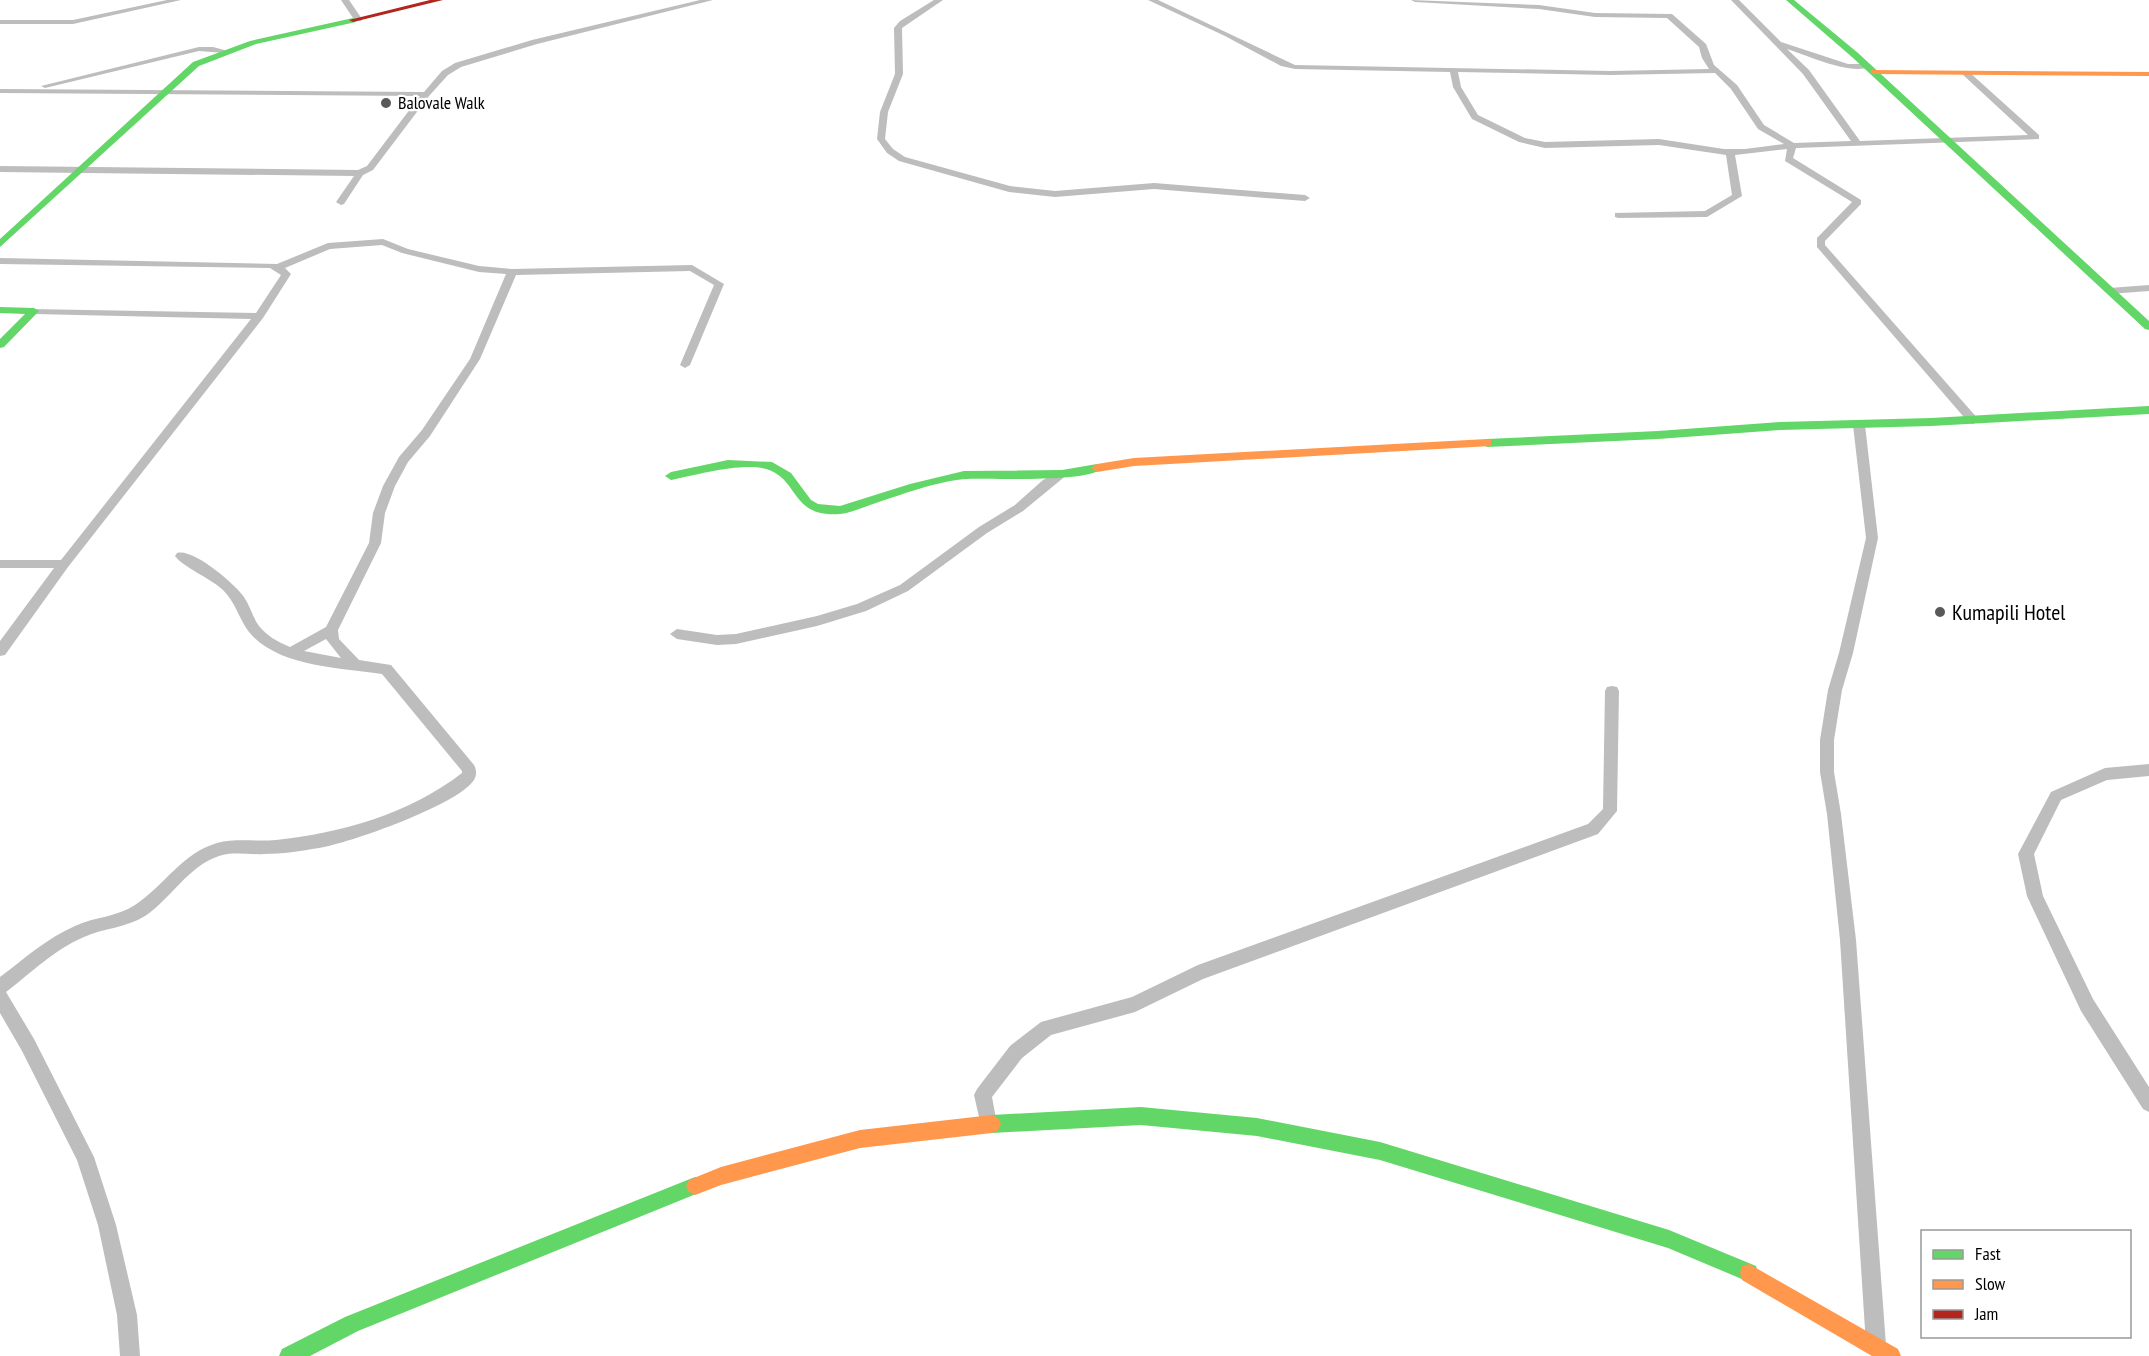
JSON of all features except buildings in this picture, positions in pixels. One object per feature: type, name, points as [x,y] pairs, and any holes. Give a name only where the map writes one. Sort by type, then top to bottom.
[{"type":"street","points":[[0,22],[73,22],[177,0]]},
{"type":"street","points":[[345,0],[358,19]]},
{"type":"street","points":[[0,244],[196,64],[224,51],[439,0]]},
{"type":"street","points":[[0,170],[360,173],[370,168],[426,94],[450,69],[473,59],[684,3],[709,0]]},
{"type":"street","points":[[939,0],[898,28],[899,74],[884,112],[881,139],[890,151],[902,159],[1009,189],[1055,194],[1154,186],[1305,198]]},
{"type":"street","points":[[1152,0],[1228,34],[1284,64],[1295,67],[1610,73],[1718,71]]},
{"type":"street","points":[[1415,0],[1537,3],[1595,15],[1669,16],[1703,46],[1706,58],[1734,87],[1761,127],[1792,146]]},
{"type":"street","points":[[1735,0],[1780,44],[1831,104],[1857,143]]},
{"type":"street","points":[[1790,0],[1871,69],[1947,142],[2149,327]]},
{"type":"street","points":[[1780,44],[1847,66],[1871,69],[1965,73],[2149,74]]},
{"type":"street","points":[[24,91],[199,49],[213,48],[224,51]]},
{"type":"street","points":[[1453,70],[1457,87],[1475,117],[1530,142],[1545,145],[1659,142],[1730,152],[1769,151],[1792,146],[2036,137],[1965,73]]},
{"type":"street","points":[[0,91],[426,94]]},
{"type":"street","points":[[1792,146],[1788,159],[1858,202],[1820,240],[1820,245],[1973,420]]},
{"type":"street","points":[[1618,215],[1707,214],[1737,196],[1730,152]]},
{"type":"street","points":[[341,202],[360,173]]},
{"type":"street","points":[[0,261],[278,267],[328,246],[383,242],[405,251],[460,266],[512,272],[692,268],[718,284],[685,365]]},
{"type":"street","points":[[0,651],[63,564],[259,316],[284,278],[285,274],[278,267]]},
{"type":"street","points":[[291,652],[331,630],[375,543],[379,513],[389,486],[403,460],[426,433],[474,359],[512,272]]},
{"type":"street","points":[[2109,291],[2149,288]]},
{"type":"street","points":[[0,310],[259,316]]},
{"type":"street","points":[[0,345],[34,311]]},
{"type":"street","points":[[671,476],[728,464],[768,465],[787,477],[807,503],[816,508],[840,510],[919,485],[964,476],[1062,474],[1134,462],[1306,451],[1647,436],[1780,426],[1859,425],[2149,410]]},
{"type":"street","points":[[1859,425],[1872,538],[1846,653],[1835,690],[1827,740],[1827,772],[1848,940],[1876,1345]]},
{"type":"street","points":[[677,634],[717,640],[736,639],[801,625],[861,608],[904,588],[983,530],[1019,508],[1062,474]]},
{"type":"street","points":[[0,987],[55,946],[82,930],[111,923],[138,912],[160,896],[191,864],[218,849],[238,846],[268,848],[325,841],[383,821],[436,798],[447,793],[469,776],[469,769],[386,669],[308,658],[271,643],[254,629],[238,599],[215,575],[181,556]]},
{"type":"street","points":[[0,564],[63,564]]},
{"type":"street","points":[[331,630],[333,640],[354,664]]},
{"type":"street","points":[[988,1124],[983,1095],[1016,1052],[1047,1028],[1135,1004],[1198,973],[1593,829],[1610,811],[1612,691]]},
{"type":"street","points":[[2149,770],[2105,774],[2056,796],[2026,854],[2035,896],[2087,1005],[2149,1103]]},
{"type":"street","points":[[0,997],[28,1045],[85,1157],[112,1247],[127,1315],[130,1356]]},
{"type":"street","points":[[289,1356],[352,1324],[721,1176],[860,1139],[988,1124],[1141,1116],[1257,1127],[1380,1150],[1669,1239],[1753,1275],[1876,1345],[1891,1356]]},
{"type":"traffic: fast","points":[[1790,0],[1855,55],[2149,327]]},
{"type":"traffic: fast","points":[[0,244],[196,64],[253,43],[353,20]]},
{"type":"traffic: fast","points":[[0,310],[34,311],[0,345]]},
{"type":"traffic: fast","points":[[1487,443],[1658,435],[1780,426],[1931,422],[2149,410]]},
{"type":"traffic: fast","points":[[671,476],[728,464],[768,465],[787,476],[807,503],[816,508],[840,510],[910,488],[964,475],[1062,474],[1097,468]]},
{"type":"traffic: fast","points":[[992,1124],[1141,1116],[1257,1127],[1380,1151],[1669,1239],[1749,1273]]},
{"type":"traffic: fast","points":[[289,1356],[352,1324],[695,1186]]},
{"type":"traffic: slow","points":[[1874,72],[2149,74]]},
{"type":"traffic: slow","points":[[1097,468],[1134,462],[1487,443]]},
{"type":"traffic: slow","points":[[695,1186],[721,1176],[860,1139],[992,1124]]},
{"type":"traffic: slow","points":[[1749,1273],[1891,1356]]},
{"type":"traffic: jam","points":[[353,20],[439,0]]},
{"type":"place","name":"Balovale Walk","points":[[386,103]]},
{"type":"place","name":"Kumapili Hotel","points":[[1940,612]]}]
